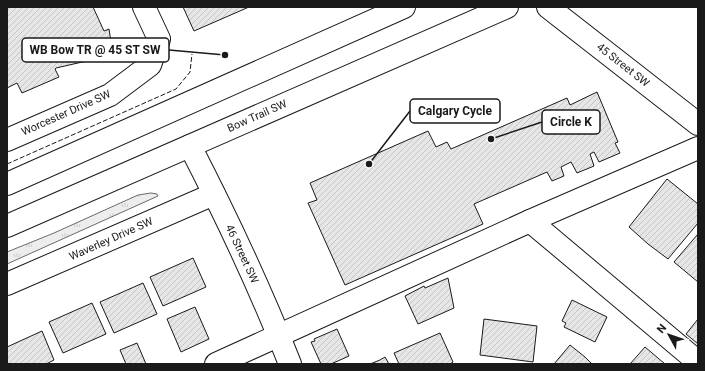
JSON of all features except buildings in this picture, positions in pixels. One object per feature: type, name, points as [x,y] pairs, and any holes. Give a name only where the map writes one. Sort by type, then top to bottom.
[{"type":"main road","name":"Worcester Drive SW","points":[[7,140],[110,95],[150,65],[159,39],[144,7]]},
{"type":"main road","points":[[7,184],[404,7]]},
{"type":"main road","name":"Bow Trail SW","points":[[7,226],[507,7]]},
{"type":"main road","name":"45 Street SW","points":[[548,7],[695,118]]},
{"type":"main road","name":"46 Street SW","points":[[190,146],[214,194],[279,336],[290,364]]},
{"type":"main road","points":[[216,364],[698,148]]},
{"type":"main road","name":"Waverley Drive SW","points":[[7,284],[214,194]]},
{"type":"main road","points":[[530,222],[698,362]]},
{"type":"green space","points":[[151,193],[157,194],[158,196],[7,264],[7,252],[54,233],[138,195]]},
{"type":"fence","points":[[7,164],[176,89],[190,72],[192,54]]},
{"type":"place","name":"WB Bow TR @ 45 ST SW","points":[[225,55]]},
{"type":"place","name":"Circle K","points":[[491,139]]},
{"type":"place","name":"Calgary Cycle","points":[[369,164]]}]
